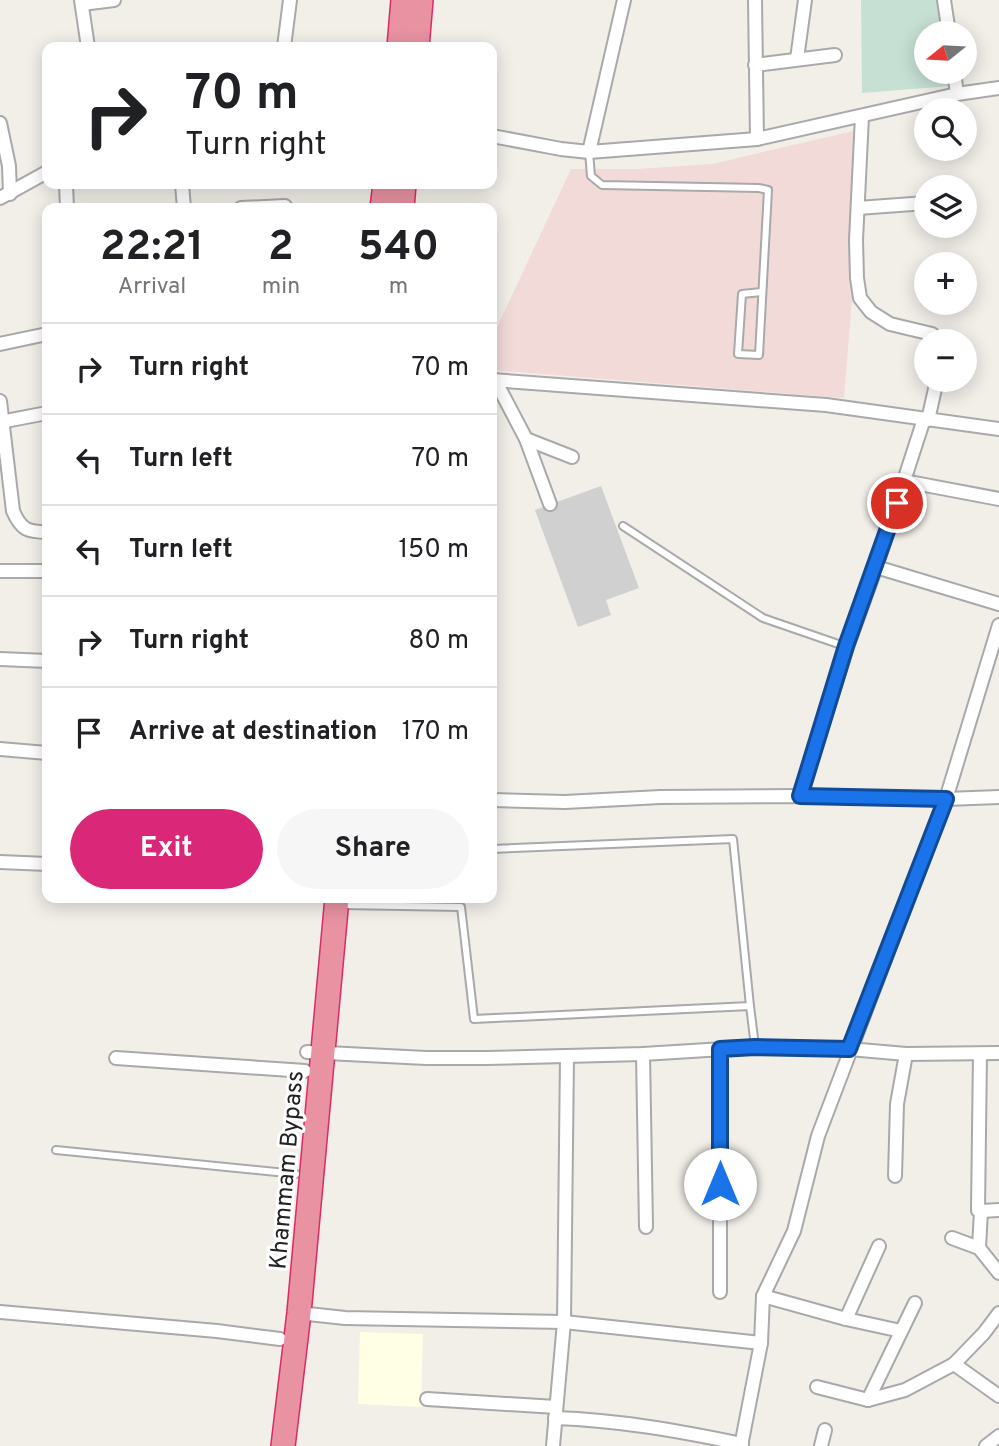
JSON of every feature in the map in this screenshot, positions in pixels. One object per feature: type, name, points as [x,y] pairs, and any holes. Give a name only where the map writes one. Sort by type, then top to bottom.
[{"type":"highway","points":[[399,42],[403,0]]},
{"type":"highway","points":[[417,42],[421,0]]},
{"type":"highway","name":"Khammam Bypass","points":[[269,1446],[296,1174],[332,903]]},
{"type":"highway","name":"Khammam Bypass","points":[[283,1446],[299,1313],[312,1058]]},
{"type":"street","points":[[88,42],[82,2],[114,0]]},
{"type":"street","points":[[285,42],[290,0]]},
{"type":"street","points":[[590,152],[624,0]]},
{"type":"street","points":[[755,0],[757,139]]},
{"type":"street","points":[[797,59],[806,0]]},
{"type":"street","points":[[944,0],[947,21]]},
{"type":"street","points":[[755,65],[835,55]]},
{"type":"street","points":[[956,84],[957,94]]},
{"type":"street","points":[[497,137],[590,152],[757,139],[957,94],[999,88]]},
{"type":"street","points":[[862,116],[857,278],[860,298],[872,312],[890,324],[914,330]]},
{"type":"street","points":[[0,123],[9,166],[5,196]]},
{"type":"street","points":[[5,196],[42,175]]},
{"type":"street","points":[[858,208],[914,204]]},
{"type":"street","points":[[0,344],[42,335]]},
{"type":"street","points":[[497,380],[826,405],[999,429]]},
{"type":"street","points":[[497,385],[527,439],[550,504]]},
{"type":"street","points":[[800,796],[846,646],[876,567],[934,392]]},
{"type":"street","points":[[0,401],[6,513],[29,532],[42,532]]},
{"type":"street","points":[[1,422],[42,414]]},
{"type":"street","points":[[527,439],[572,457]]},
{"type":"street","points":[[904,481],[999,499]]},
{"type":"street","points":[[876,567],[999,604]]},
{"type":"street","points":[[0,570],[42,571]]},
{"type":"street","points":[[427,1399],[555,1412],[589,1419],[668,1428],[742,1445],[761,1343],[763,1296],[794,1231],[818,1136],[946,799],[999,625]]},
{"type":"street","points":[[0,659],[42,661]]},
{"type":"street","points":[[0,749],[42,753]]},
{"type":"street","points":[[497,800],[565,803],[660,797],[999,797]]},
{"type":"street","points":[[0,862],[42,864]]},
{"type":"street","points":[[116,1058],[567,1056],[755,1047],[849,1049],[906,1054],[999,1052]]},
{"type":"street","points":[[720,1049],[720,1292]]},
{"type":"street","points":[[643,1054],[646,1227]]},
{"type":"street","points":[[895,1176],[897,1104],[906,1054]]},
{"type":"street","points":[[979,1248],[980,1054]]},
{"type":"street","points":[[553,1446],[564,1322],[567,1056]]},
{"type":"street","points":[[981,1211],[999,1210]]},
{"type":"street","points":[[952,1238],[979,1248],[999,1273]]},
{"type":"street","points":[[846,1319],[879,1246]]},
{"type":"street","points":[[763,1296],[901,1331]]},
{"type":"street","points":[[868,1400],[915,1303]]},
{"type":"street","points":[[0,1312],[280,1339]]},
{"type":"street","points":[[299,1313],[345,1318],[564,1322],[761,1343]]},
{"type":"street","points":[[817,1387],[868,1400],[905,1390],[954,1364],[999,1313]]},
{"type":"street","points":[[954,1364],[999,1396]]},
{"type":"street","points":[[821,1446],[825,1430]]},
{"type":"street","points":[[986,1446],[999,1436]]},
{"type":"lane","points":[[590,152],[591,176],[602,185],[768,190],[759,355],[738,354],[742,295],[761,292]]},
{"type":"lane","points":[[623,526],[763,618],[846,646]]},
{"type":"lane","points":[[497,849],[733,839],[755,1047]]},
{"type":"lane","points":[[387,903],[461,907],[474,1019],[750,1006]]},
{"type":"lane","points":[[57,1150],[296,1174]]},
{"type":"shaded area","points":[[861,0],[939,0],[942,21],[914,21],[914,84],[951,86],[862,93]]},
{"type":"shaded area","points":[[866,128],[844,398],[497,370],[497,327],[571,169],[637,169],[712,164]]},
{"type":"shaded area","points":[[601,486],[639,588],[606,600],[611,615],[578,627],[535,510]]},
{"type":"shaded area","points":[[360,1332],[423,1334],[421,1407],[358,1404]]},
{"type":"route","points":[[720,1184],[720,1049],[849,1049],[946,799],[800,796],[846,646],[897,503]]}]
